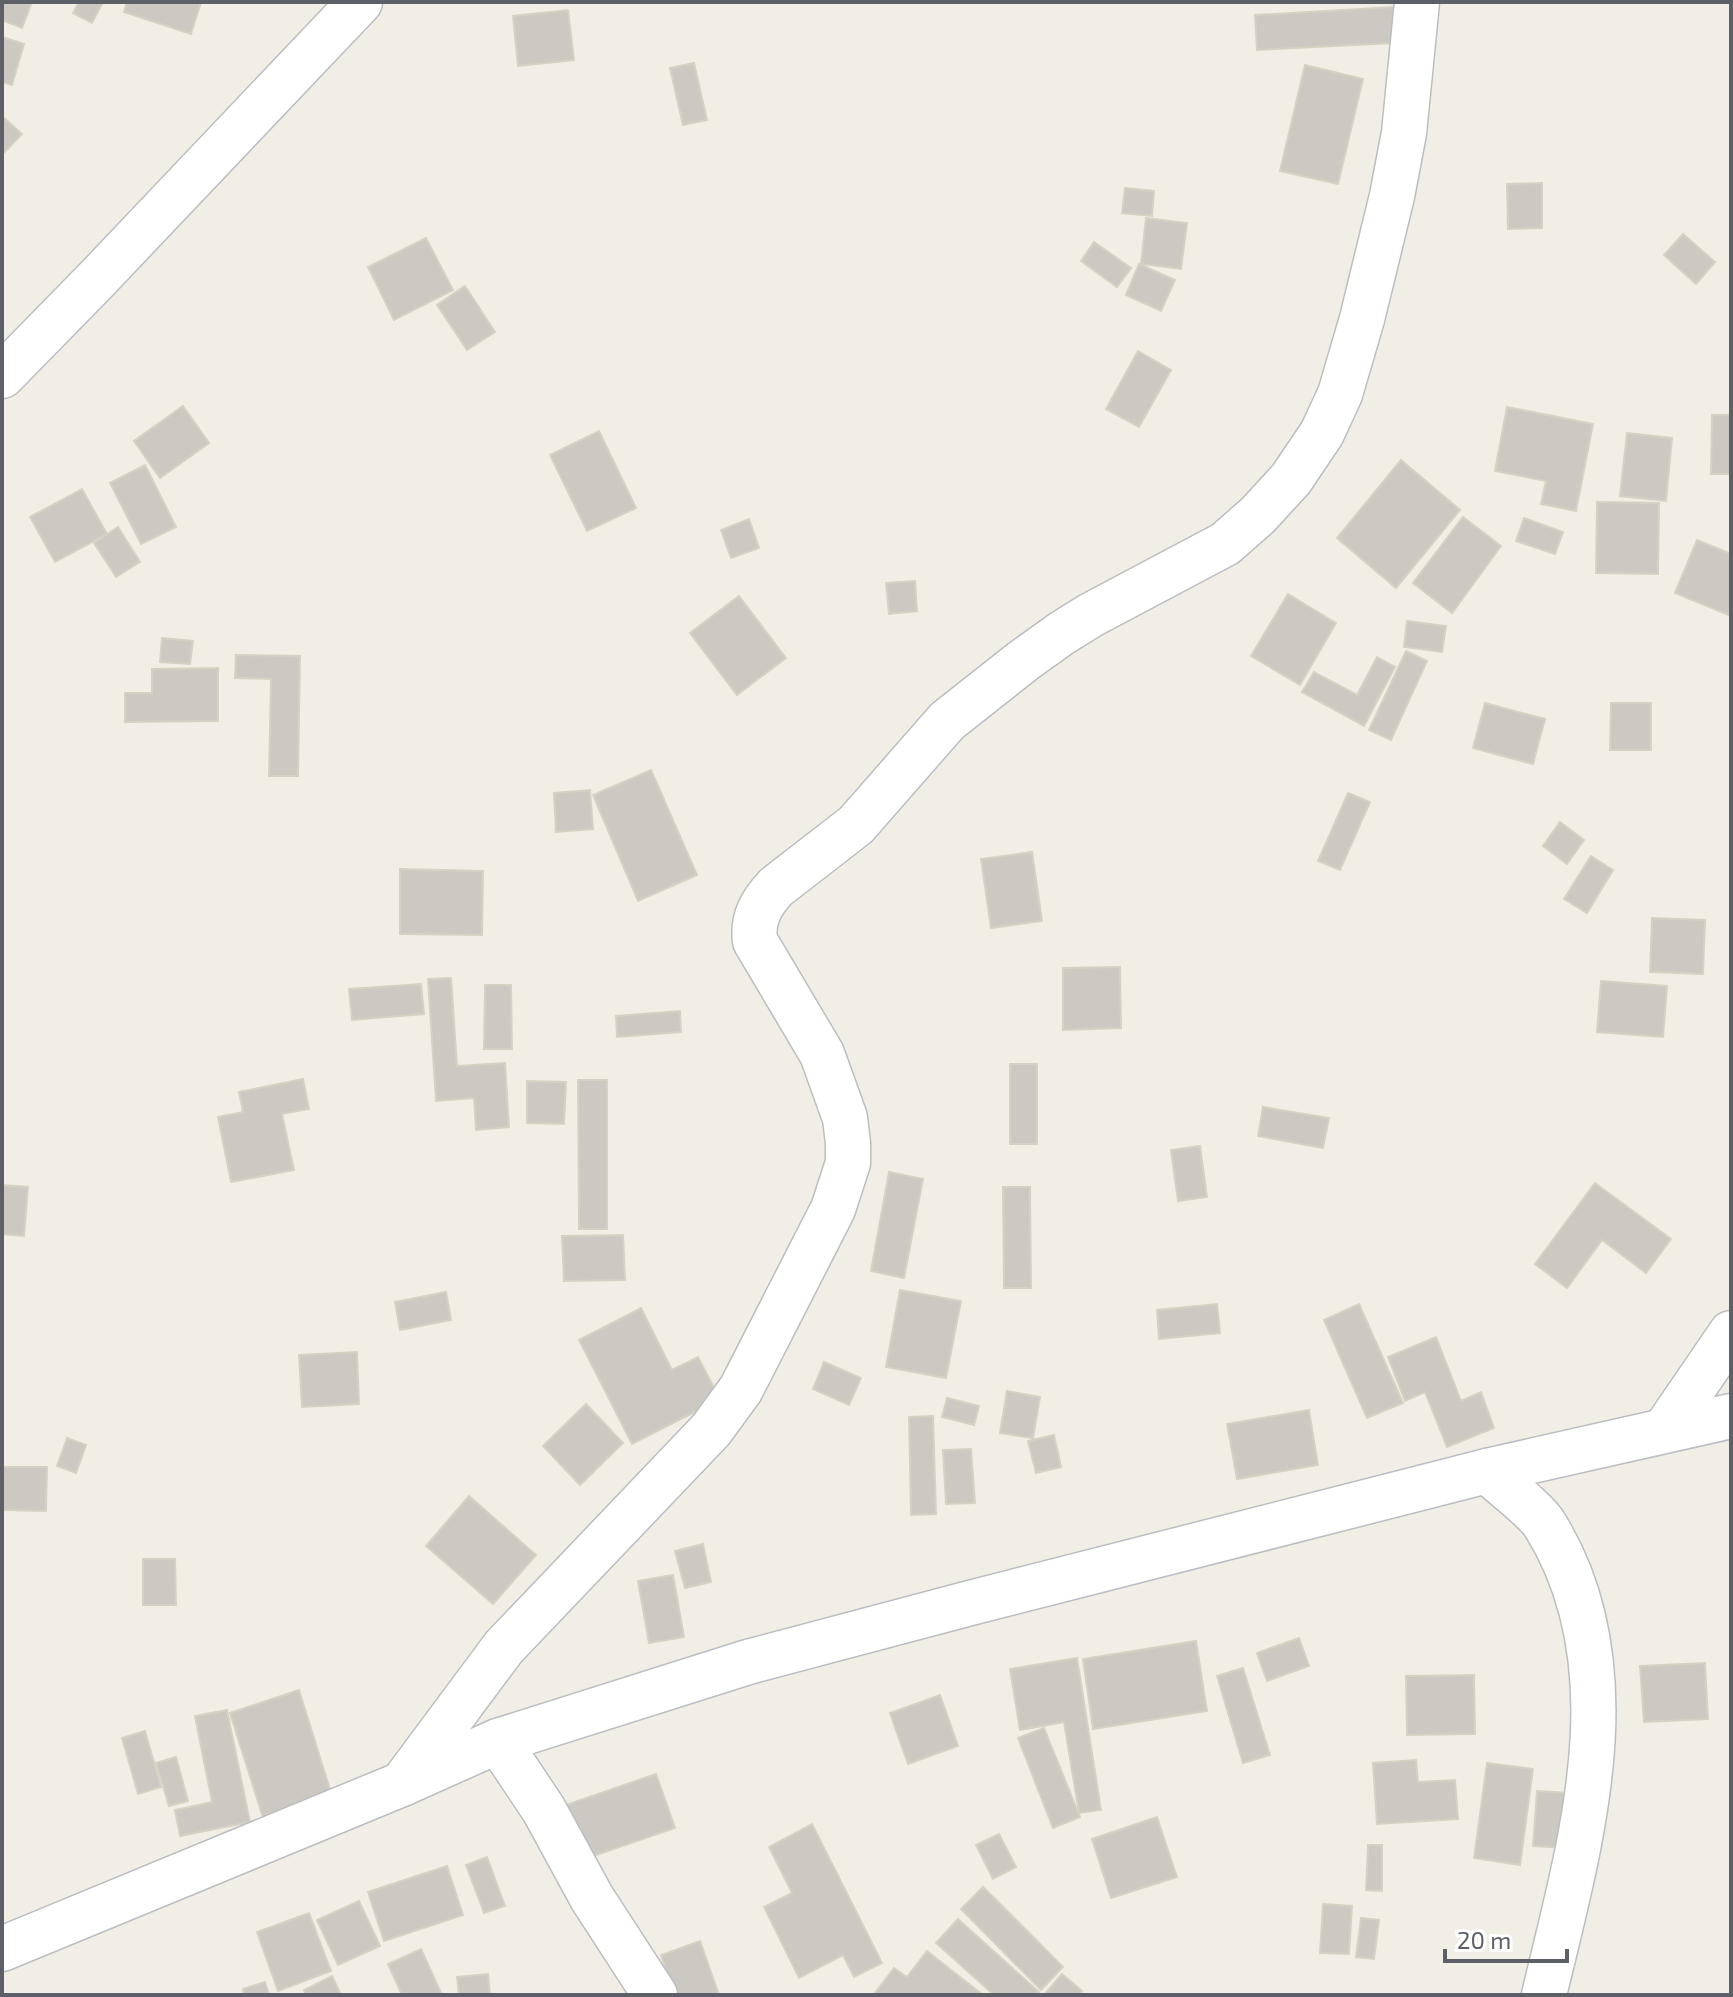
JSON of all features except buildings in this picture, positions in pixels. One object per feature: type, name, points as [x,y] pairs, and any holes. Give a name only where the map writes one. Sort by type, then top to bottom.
[{"type":"street","points":[[2,376],[360,2]]},
{"type":"street","points":[[402,1784],[504,1647],[711,1430],[741,1389],[833,1209],[848,1163],[845,1118],[822,1054],[755,941],[755,923],[766,898],[856,825],[947,721],[1023,661],[1091,615],[1225,544],[1258,515],[1291,479],[1322,433],[1340,394],[1392,196],[1404,133],[1417,2]]},
{"type":"street","points":[[1664,1431],[1731,1333]]},
{"type":"street","points":[[2,1949],[402,1784],[498,1741],[748,1662],[1487,1471],[1731,1416]]},
{"type":"street","points":[[1487,1471],[1543,1522],[1566,1564],[1588,1634],[1592,1659],[1594,1712],[1590,1790],[1544,1995]]},
{"type":"street","points":[[498,1741],[544,1810],[592,1898],[655,1995]]}]
